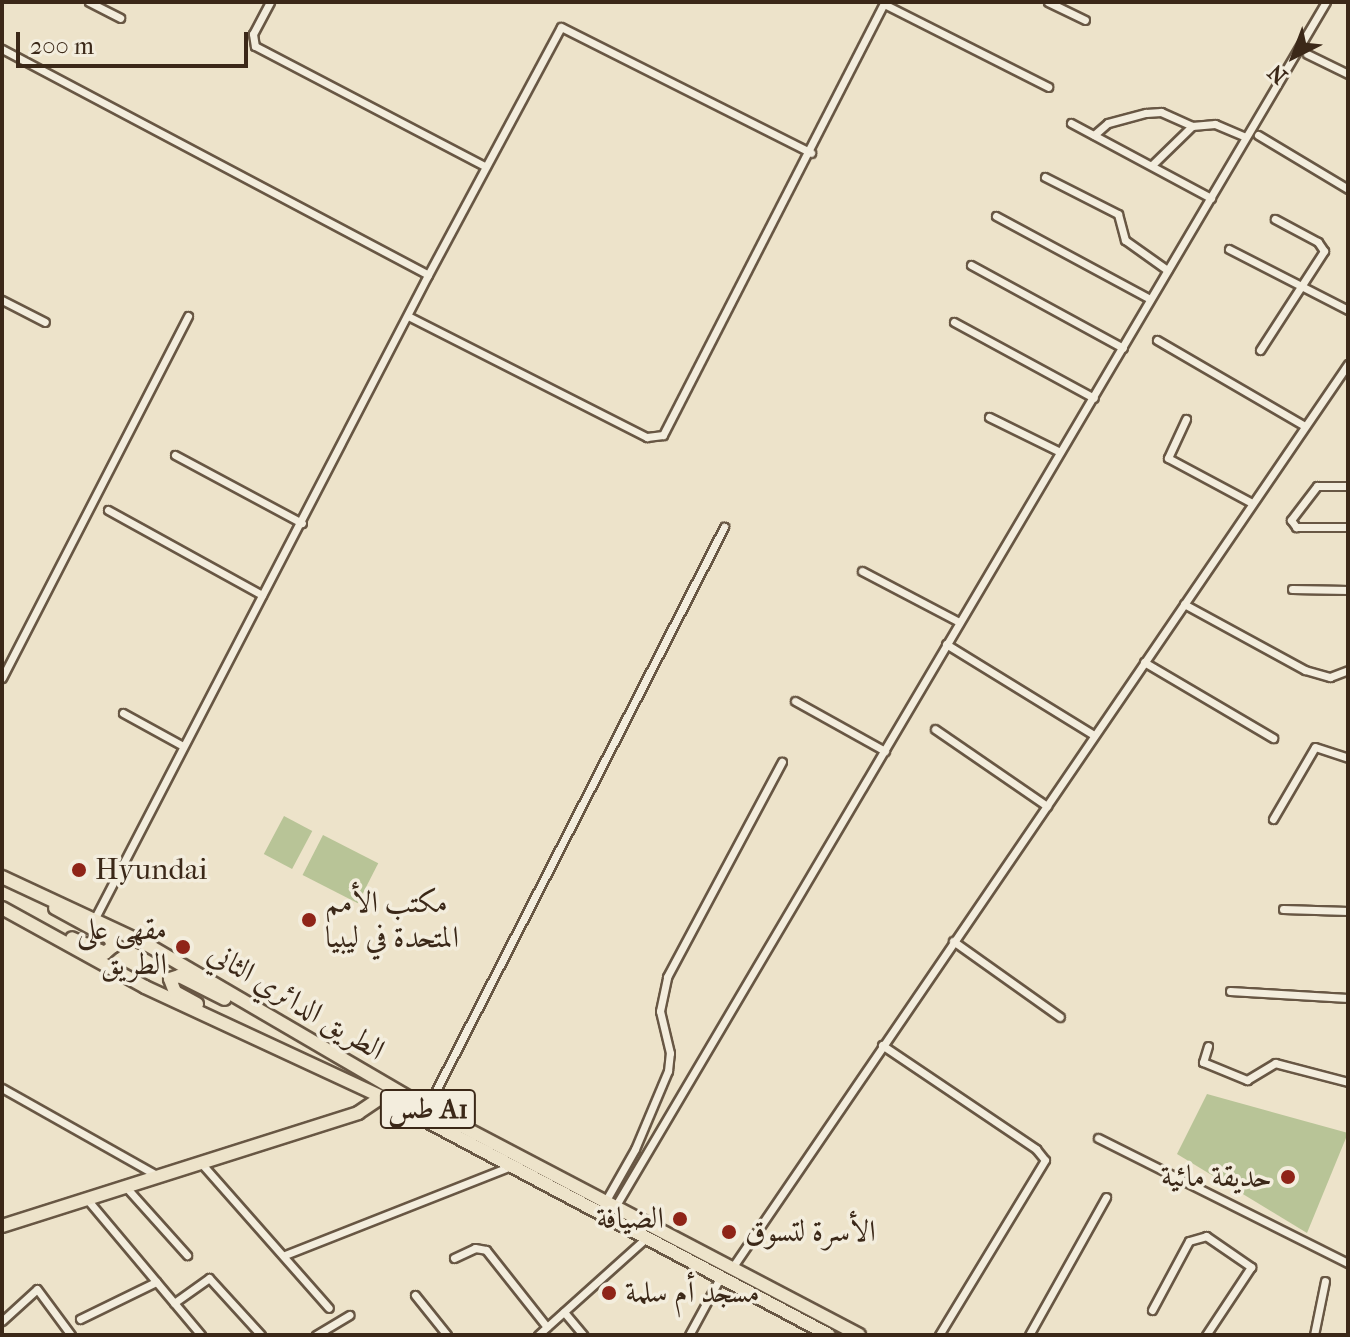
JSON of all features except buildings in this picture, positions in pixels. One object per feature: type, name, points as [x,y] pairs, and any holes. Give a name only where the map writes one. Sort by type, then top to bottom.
[{"type":"main road","name":"الطريق الدائري الثاني","points":[[2,880],[95,918],[427,1108],[859,1335]]},
{"type":"main road","points":[[2,880],[110,938],[112,949],[105,953],[4,909]]},
{"type":"main road","name":"الطريق الدائري الثاني","points":[[4,909],[145,987],[382,1097],[829,1335]]},
{"type":"main road","points":[[241,1030],[175,992],[170,979],[185,978],[300,1036]]},
{"type":"main road","points":[[2,1226],[358,1113],[382,1097]]},
{"type":"street","points":[[89,2],[120,18]]},
{"type":"street","points":[[270,2],[253,34],[255,46],[485,166]]},
{"type":"street","points":[[1048,2],[1085,20]]},
{"type":"street","points":[[610,1205],[885,751],[1326,2]]},
{"type":"street","points":[[408,316],[656,438],[665,433],[811,153],[885,3],[1048,87]]},
{"type":"street","points":[[95,918],[556,30],[567,26],[811,153]]},
{"type":"street","points":[[2,49],[428,275]]},
{"type":"street","points":[[1307,54],[1348,74]]},
{"type":"street","points":[[1094,135],[1108,123],[1161,112],[1192,126],[1215,124],[1245,137]]},
{"type":"street","points":[[1071,123],[1211,198]]},
{"type":"street","points":[[1152,165],[1192,126]]},
{"type":"street","points":[[1258,135],[1348,189]]},
{"type":"street","points":[[1045,177],[1118,214],[1125,240],[1167,270]]},
{"type":"street","points":[[996,216],[1150,299]]},
{"type":"street","points":[[1260,350],[1324,247],[1275,219]]},
{"type":"street","points":[[1229,249],[1348,310]]},
{"type":"street","points":[[971,265],[1123,348]]},
{"type":"street","points":[[2,300],[45,322]]},
{"type":"street","points":[[2,678],[188,316]]},
{"type":"street","points":[[954,322],[1094,398]]},
{"type":"street","points":[[1157,340],[1305,426]]},
{"type":"street","points":[[732,1270],[882,1045],[1348,364]]},
{"type":"street","points":[[989,417],[1060,452]]},
{"type":"street","points":[[1186,419],[1168,458],[1252,503]]},
{"type":"street","points":[[175,455],[302,523]]},
{"type":"street","points":[[1348,486],[1317,486],[1291,520],[1296,527],[1348,527]]},
{"type":"street","points":[[108,510],[262,595]]},
{"type":"street","points":[[427,1108],[724,527]]},
{"type":"street","points":[[862,571],[959,622]]},
{"type":"street","points":[[1292,589],[1348,590]]},
{"type":"street","points":[[1184,604],[1305,670],[1330,677],[1348,670]]},
{"type":"street","points":[[946,644],[1094,735]]},
{"type":"street","points":[[1144,662],[1273,738]]},
{"type":"street","points":[[795,701],[885,751]]},
{"type":"street","points":[[123,713],[183,746]]},
{"type":"street","points":[[935,729],[1047,806]]},
{"type":"street","points":[[1273,819],[1315,747],[1348,758]]},
{"type":"street","points":[[610,1205],[668,1071],[670,1053],[660,1011],[667,977],[782,762]]},
{"type":"street","points":[[1283,909],[1348,911]]},
{"type":"street","points":[[953,941],[1060,1017]]},
{"type":"street","points":[[1230,991],[1348,998]]},
{"type":"street","points":[[882,1045],[1025,1140],[1045,1160],[939,1335]]},
{"type":"street","points":[[1208,1046],[1203,1062],[1247,1080],[1275,1063],[1348,1082]]},
{"type":"street","points":[[2,1088],[158,1176]]},
{"type":"street","points":[[1098,1138],[1348,1263]]},
{"type":"street","points":[[201,1163],[329,1308]]},
{"type":"street","points":[[285,1255],[511,1166]]},
{"type":"street","points":[[125,1186],[187,1255]]},
{"type":"street","points":[[1029,1335],[1106,1197]]},
{"type":"street","points":[[86,1198],[201,1335]]},
{"type":"street","points":[[1152,1310],[1189,1241],[1206,1236],[1251,1267],[1206,1335]]},
{"type":"street","points":[[538,1335],[646,1238]]},
{"type":"street","points":[[454,1258],[475,1248],[486,1250],[547,1327]]},
{"type":"street","points":[[174,1303],[209,1278],[261,1335]]},
{"type":"street","points":[[689,1335],[720,1278]]},
{"type":"street","points":[[1314,1335],[1325,1281]]},
{"type":"street","points":[[80,1319],[156,1282]]},
{"type":"street","points":[[2,1321],[37,1289],[71,1335]]},
{"type":"street","points":[[415,1295],[447,1335]]},
{"type":"street","points":[[564,1312],[583,1335]]},
{"type":"street","points":[[316,1335],[349,1315]]},
{"type":"green space","points":[[284,816],[312,831],[292,869],[264,854]]},
{"type":"green space","points":[[323,835],[378,863],[358,903],[303,875]]},
{"type":"green space","points":[[1207,1094],[1348,1133],[1307,1233],[1177,1154]]},
{"type":"place","name":"Hyundai","points":[[79,870]]},
{"type":"place","name":"مكتب الأمم المتحدة في ليبيا","points":[[309,920]]},
{"type":"place","name":"مقهى على الطريق","points":[[183,947]]},
{"type":"place","name":"حديقة مائية","points":[[1288,1177]]},
{"type":"place","name":"الضيافة","points":[[680,1219]]},
{"type":"place","name":"الأسرة لتسوق","points":[[729,1232]]},
{"type":"place","name":"مسجد أم سلمة","points":[[609,1293]]}]
